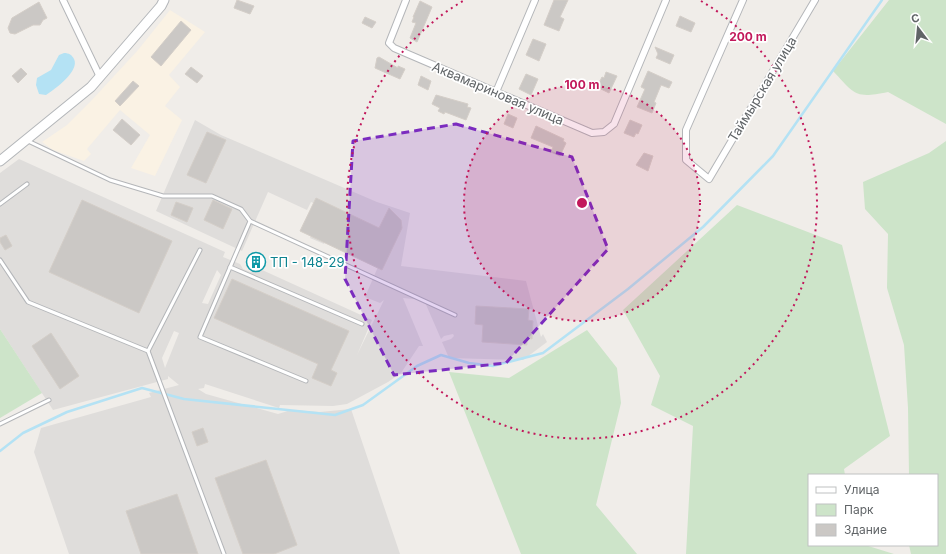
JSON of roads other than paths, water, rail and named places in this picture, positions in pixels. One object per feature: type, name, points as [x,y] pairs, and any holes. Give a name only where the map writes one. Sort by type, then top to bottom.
[{"type":"main road","points":[[0,161],[91,87],[161,6],[164,0]]},
{"type":"street","points":[[63,0],[100,77]]},
{"type":"street","name":"Аквамариновая улица","points":[[406,0],[390,36],[389,43],[394,48],[592,133],[604,132],[614,124],[666,0]]},
{"type":"street","points":[[496,92],[535,0]]},
{"type":"street","name":"Таймырская улица","points":[[743,0],[686,130],[686,160],[709,179],[815,0]]},
{"type":"lane","points":[[26,140],[110,180],[163,196],[212,196],[241,209],[250,221],[455,316]]},
{"type":"lane","points":[[0,204],[27,184]]},
{"type":"lane","points":[[250,221],[200,337],[306,381]]},
{"type":"lane","points":[[148,352],[200,250]]},
{"type":"lane","points":[[0,260],[28,302],[148,352],[224,554]]},
{"type":"lane","points":[[230,267],[362,324]]},
{"type":"lane","points":[[0,424],[49,400]]},
{"type":"water","points":[[64,53],[71,55],[74,59],[75,64],[70,74],[46,95],[39,94],[36,85],[37,78],[51,70],[59,55]]},
{"type":"waterway","points":[[0,451],[23,433],[67,412],[142,388],[184,399],[335,415],[363,405],[417,366],[441,355],[469,363],[493,366],[543,353],[628,289],[703,227],[773,156],[882,0]]},
{"type":"place","name":"ТП - 148-29","points":[[256,262]]}]
